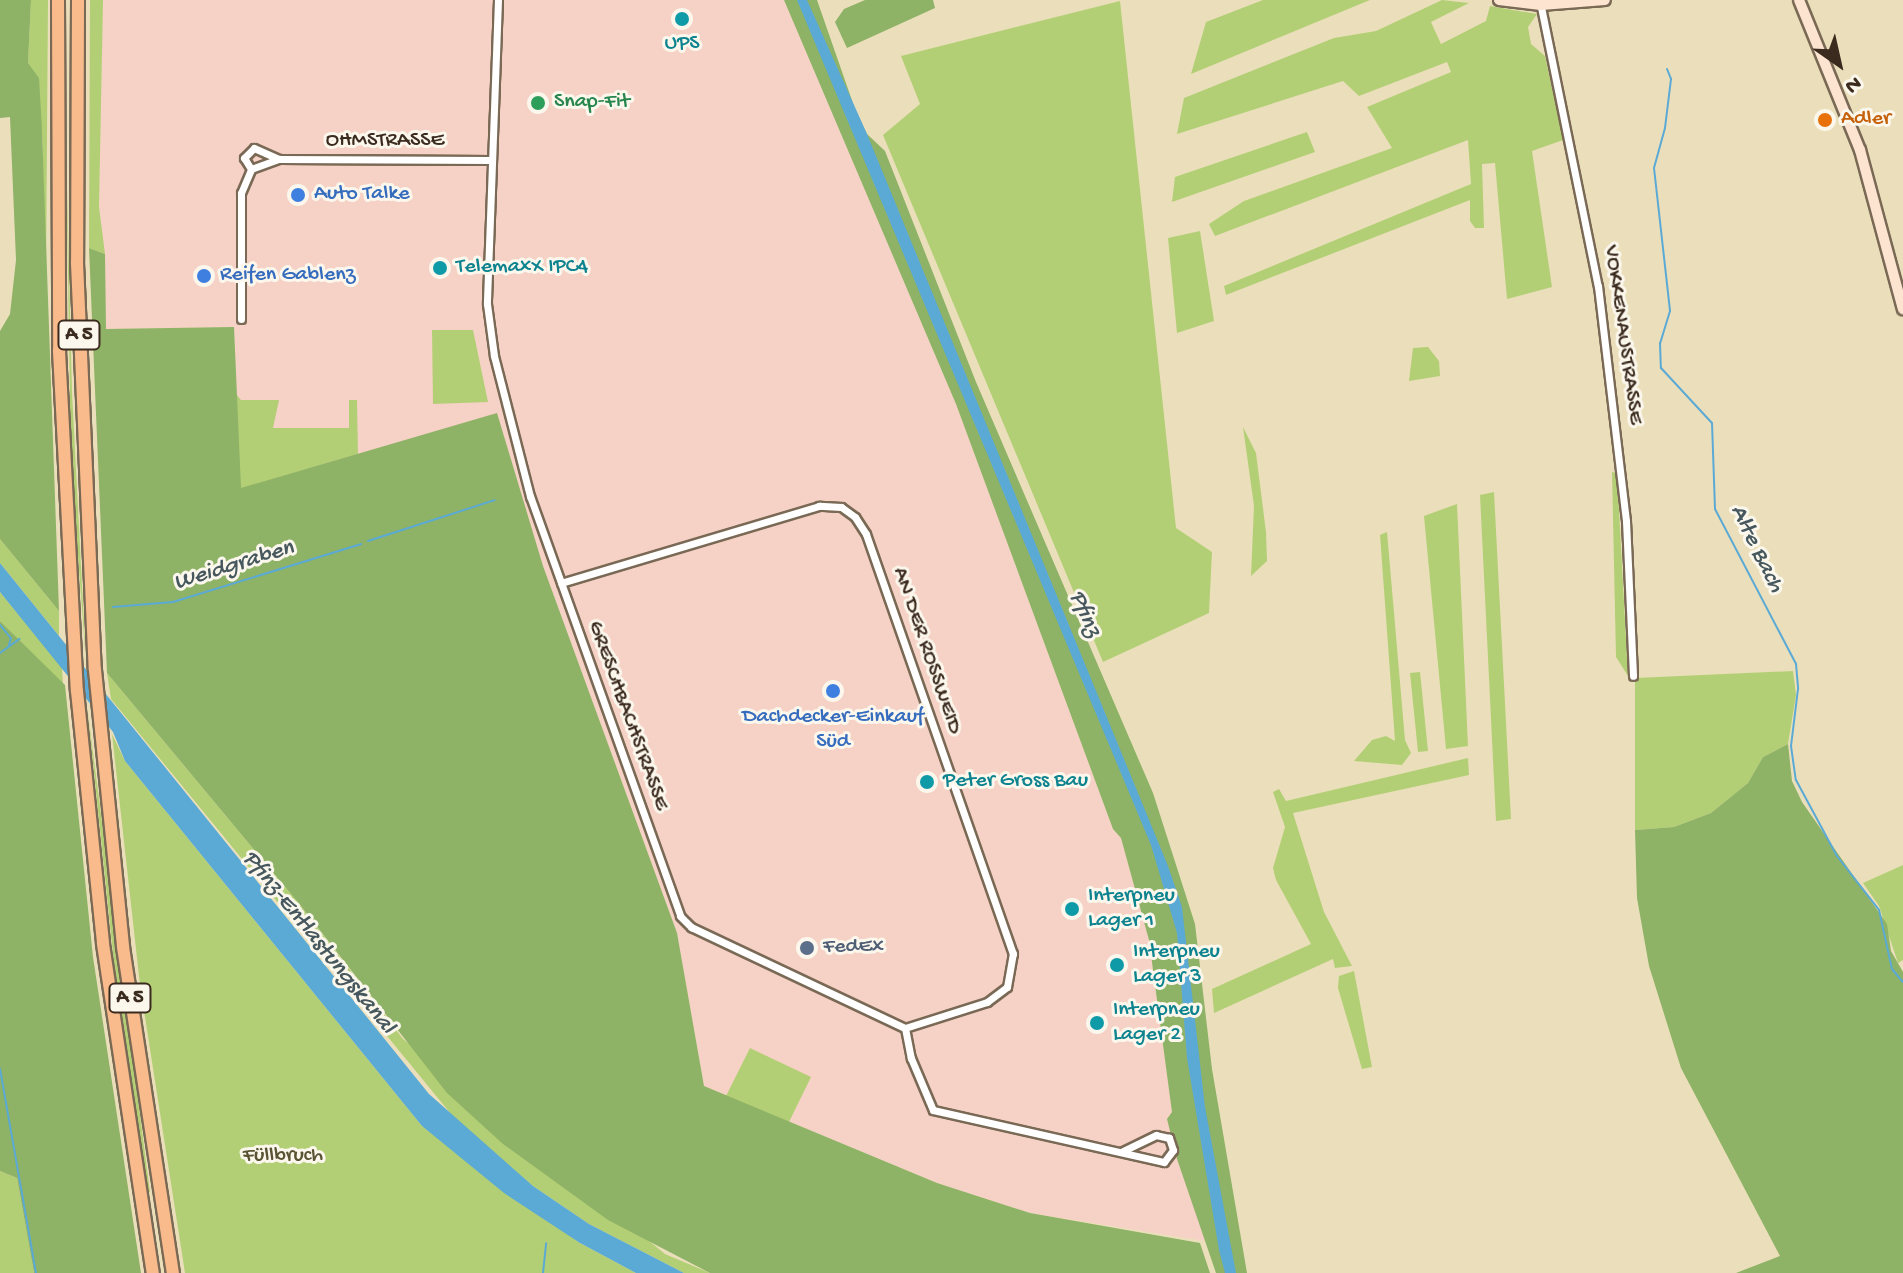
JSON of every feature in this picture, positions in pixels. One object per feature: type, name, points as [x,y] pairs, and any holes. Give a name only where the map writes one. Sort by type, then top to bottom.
[{"type":"highway","name":"A 5","points":[[58,0],[59,351],[73,648],[103,944],[153,1273]]},
{"type":"highway","name":"A 5","points":[[78,0],[77,263],[95,670],[123,947],[173,1273]]},
{"type":"main road","points":[[1499,0],[1605,0]]},
{"type":"main road","points":[[1799,0],[1860,150],[1903,309]]},
{"type":"street","name":"GRESCHBACHSTRASSE","points":[[498,0],[491,160],[489,331],[530,496],[680,916],[691,927],[905,1028]]},
{"type":"street","name":"VOKKENAUSTRASSE","points":[[1540,2],[1598,286],[1626,521],[1633,676]]},
{"type":"street","name":"OHMSTRASSE","points":[[241,319],[241,193],[251,169],[245,154],[262,150],[279,159]]},
{"type":"street","name":"OHMSTRASSE","points":[[251,169],[279,159],[491,160]]},
{"type":"street","name":"AN DER ROSSWEID","points":[[561,583],[819,506],[841,507],[855,517],[866,534],[1013,954],[1011,977],[998,995],[905,1028]]},
{"type":"street","points":[[905,1028],[911,1058],[933,1110],[1123,1151],[1168,1159],[1173,1150],[1169,1138],[1150,1138],[1123,1151]]},
{"type":"shaded area","points":[[103,0],[784,0],[956,404],[1113,829],[1121,838],[1149,940],[1172,1112],[1167,1119],[1206,1241],[1030,1213],[937,1183],[704,1086],[677,933],[519,501],[497,414],[240,489],[234,327],[106,329],[99,207]]},
{"type":"green space","points":[[0,0],[31,0],[28,63],[39,78],[59,611],[0,539],[0,331],[10,314],[16,260],[10,117],[0,118]]},
{"type":"green space","points":[[31,0],[48,0],[46,280],[42,129],[28,63]]},
{"type":"green space","points":[[90,0],[103,0],[99,207],[105,254],[89,248]]},
{"type":"green space","points":[[784,0],[817,0],[855,109],[867,134],[885,151],[976,382],[1153,793],[1195,924],[1212,1069],[1247,1273],[1216,1273],[1177,1159],[1167,1119],[1172,1112],[1149,940],[1121,838],[1113,829],[956,404]]},
{"type":"green space","points":[[865,0],[933,0],[935,8],[847,48],[835,22],[844,9]]},
{"type":"green space","points":[[1263,0],[1370,0],[1191,74],[1206,22]]},
{"type":"green space","points":[[1442,0],[1469,3],[1431,22],[1441,44],[1486,21],[1490,6],[1537,14],[1528,27],[1531,44],[1545,56],[1563,140],[1532,151],[1552,287],[1507,299],[1495,163],[1482,164],[1484,228],[1475,228],[1470,221],[1470,200],[1226,295],[1224,286],[1471,184],[1468,140],[1215,236],[1209,224],[1244,201],[1392,148],[1367,107],[1451,72],[1447,62],[1359,96],[1343,81],[1177,134],[1184,98],[1334,38],[1376,31]]},
{"type":"green space","points":[[1120,1],[1176,528],[1212,552],[1209,613],[1103,662],[883,135],[920,104],[901,56]]},
{"type":"green space","points":[[1307,132],[1315,152],[1172,202],[1175,177]]},
{"type":"green space","points":[[66,147],[72,392],[86,663],[71,461]]},
{"type":"green space","points":[[1200,231],[1214,321],[1177,333],[1168,238]]},
{"type":"green space","points":[[89,248],[105,254],[106,329],[234,327],[241,488],[497,413],[543,566],[677,933],[704,1086],[937,1183],[1030,1213],[1200,1243],[1210,1273],[710,1273],[608,1220],[503,1144],[447,1093],[301,906],[107,673]]},
{"type":"green space","points":[[432,330],[473,330],[488,402],[433,404]]},
{"type":"green space","points":[[1428,347],[1439,361],[1440,376],[1409,381],[1413,348]]},
{"type":"green space","points":[[236,394],[241,400],[279,400],[273,428],[349,428],[349,400],[357,400],[358,454],[240,489]]},
{"type":"green space","points":[[1243,427],[1256,453],[1266,532],[1267,561],[1251,576],[1254,506]]},
{"type":"green space","points":[[1612,472],[1617,473],[1628,676],[1616,657]]},
{"type":"green space","points":[[1494,492],[1511,819],[1496,821],[1480,495]]},
{"type":"green space","points":[[1457,504],[1468,746],[1446,749],[1424,516]]},
{"type":"green space","points":[[1387,532],[1405,740],[1411,753],[1402,765],[1354,761],[1372,740],[1386,736],[1395,741],[1380,535]]},
{"type":"green space","points":[[0,539],[59,611],[59,636],[0,563]]},
{"type":"green space","points":[[0,592],[62,667],[63,685],[0,621]]},
{"type":"green space","points":[[0,621],[65,685],[93,957],[141,1273],[34,1273],[17,1178],[0,1171]]},
{"type":"green space","points":[[1793,671],[1796,695],[1788,744],[1763,757],[1748,783],[1711,813],[1674,827],[1635,830],[1635,678]]},
{"type":"green space","points":[[1420,672],[1428,751],[1418,752],[1410,673]]},
{"type":"green space","points":[[107,673],[301,906],[403,1039],[665,1254],[710,1273],[684,1273],[589,1224],[533,1186],[460,1125],[111,699]]},
{"type":"green space","points":[[87,706],[150,1192],[148,1193],[114,963]]},
{"type":"green space","name":"Füllbruch","points":[[112,734],[125,761],[422,1126],[580,1243],[636,1273],[185,1273],[140,985]]},
{"type":"green space","points":[[1788,744],[1792,781],[1802,802],[1887,924],[1891,951],[1903,972],[1903,1273],[1736,1273],[1780,1256],[1681,1068],[1649,966],[1637,898],[1635,830],[1674,827],[1711,813],[1748,783],[1763,757]]},
{"type":"green space","points":[[1468,758],[1469,775],[1293,813],[1324,912],[1352,966],[1335,968],[1333,959],[1214,1013],[1212,989],[1311,944],[1276,880],[1273,868],[1285,827],[1273,792],[1279,789],[1286,801]]},
{"type":"green space","points":[[1903,865],[1903,960],[1898,963],[1879,906],[1863,883]]},
{"type":"green space","points":[[1354,971],[1372,1067],[1362,1069],[1338,988],[1339,976]]},
{"type":"green space","points":[[750,1048],[811,1077],[789,1122],[726,1096]]},
{"type":"green space","points":[[0,1171],[17,1178],[34,1273],[0,1273]]},
{"type":"water","points":[[797,0],[807,0],[867,134],[1168,866],[1182,907],[1205,1107],[1236,1273],[1225,1273],[1219,1250],[1187,1058],[1177,933],[1151,845]]},
{"type":"water","points":[[0,563],[429,1094],[533,1186],[589,1224],[684,1273],[636,1273],[580,1243],[504,1193],[422,1126],[125,761],[113,732],[0,592]]},
{"type":"waterway","name":"Alte Bach","points":[[1667,69],[1671,79],[1665,128],[1654,168],[1670,311],[1660,343],[1661,368],[1712,423],[1715,509],[1796,664],[1798,689],[1791,746],[1796,780],[1837,856],[1879,910],[1892,969],[1903,982]]},
{"type":"waterway","name":"Weidgraben","points":[[368,541],[495,500]]},
{"type":"waterway","name":"Weidgraben","points":[[113,607],[173,602],[361,544]]},
{"type":"waterway","name":"Weidgraben","points":[[0,625],[11,638],[9,645]]},
{"type":"waterway","name":"Weidgraben","points":[[0,653],[19,639]]},
{"type":"waterway","name":"Weidgraben","points":[[0,1069],[36,1273]]},
{"type":"waterway","points":[[543,1273],[546,1243]]},
{"type":"place","name":"UPS","points":[[682,19]]},
{"type":"place","name":"Snap-Fit","points":[[538,103]]},
{"type":"place","name":"Adler","points":[[1825,120]]},
{"type":"place","name":"Auto Talke","points":[[298,195]]},
{"type":"place","name":"TelemaxX IPC4","points":[[440,268]]},
{"type":"place","name":"Reifen Gablenz","points":[[204,276]]},
{"type":"place","name":"Dachdecker-Einkauf Süd","points":[[833,691]]},
{"type":"place","name":"Peter Gross Bau","points":[[927,782]]},
{"type":"place","name":"Interpneu Lager 1","points":[[1072,909]]},
{"type":"place","name":"FedEx","points":[[807,948]]},
{"type":"place","name":"Interpneu Lager 3","points":[[1117,965]]},
{"type":"place","name":"Interpneu Lager 2","points":[[1097,1023]]},
{"type":"water label","name":"Pfinz","points":[[1084,614]]},
{"type":"water label","name":"Pfinz-Entlastungskanal","points":[[318,943]]}]
